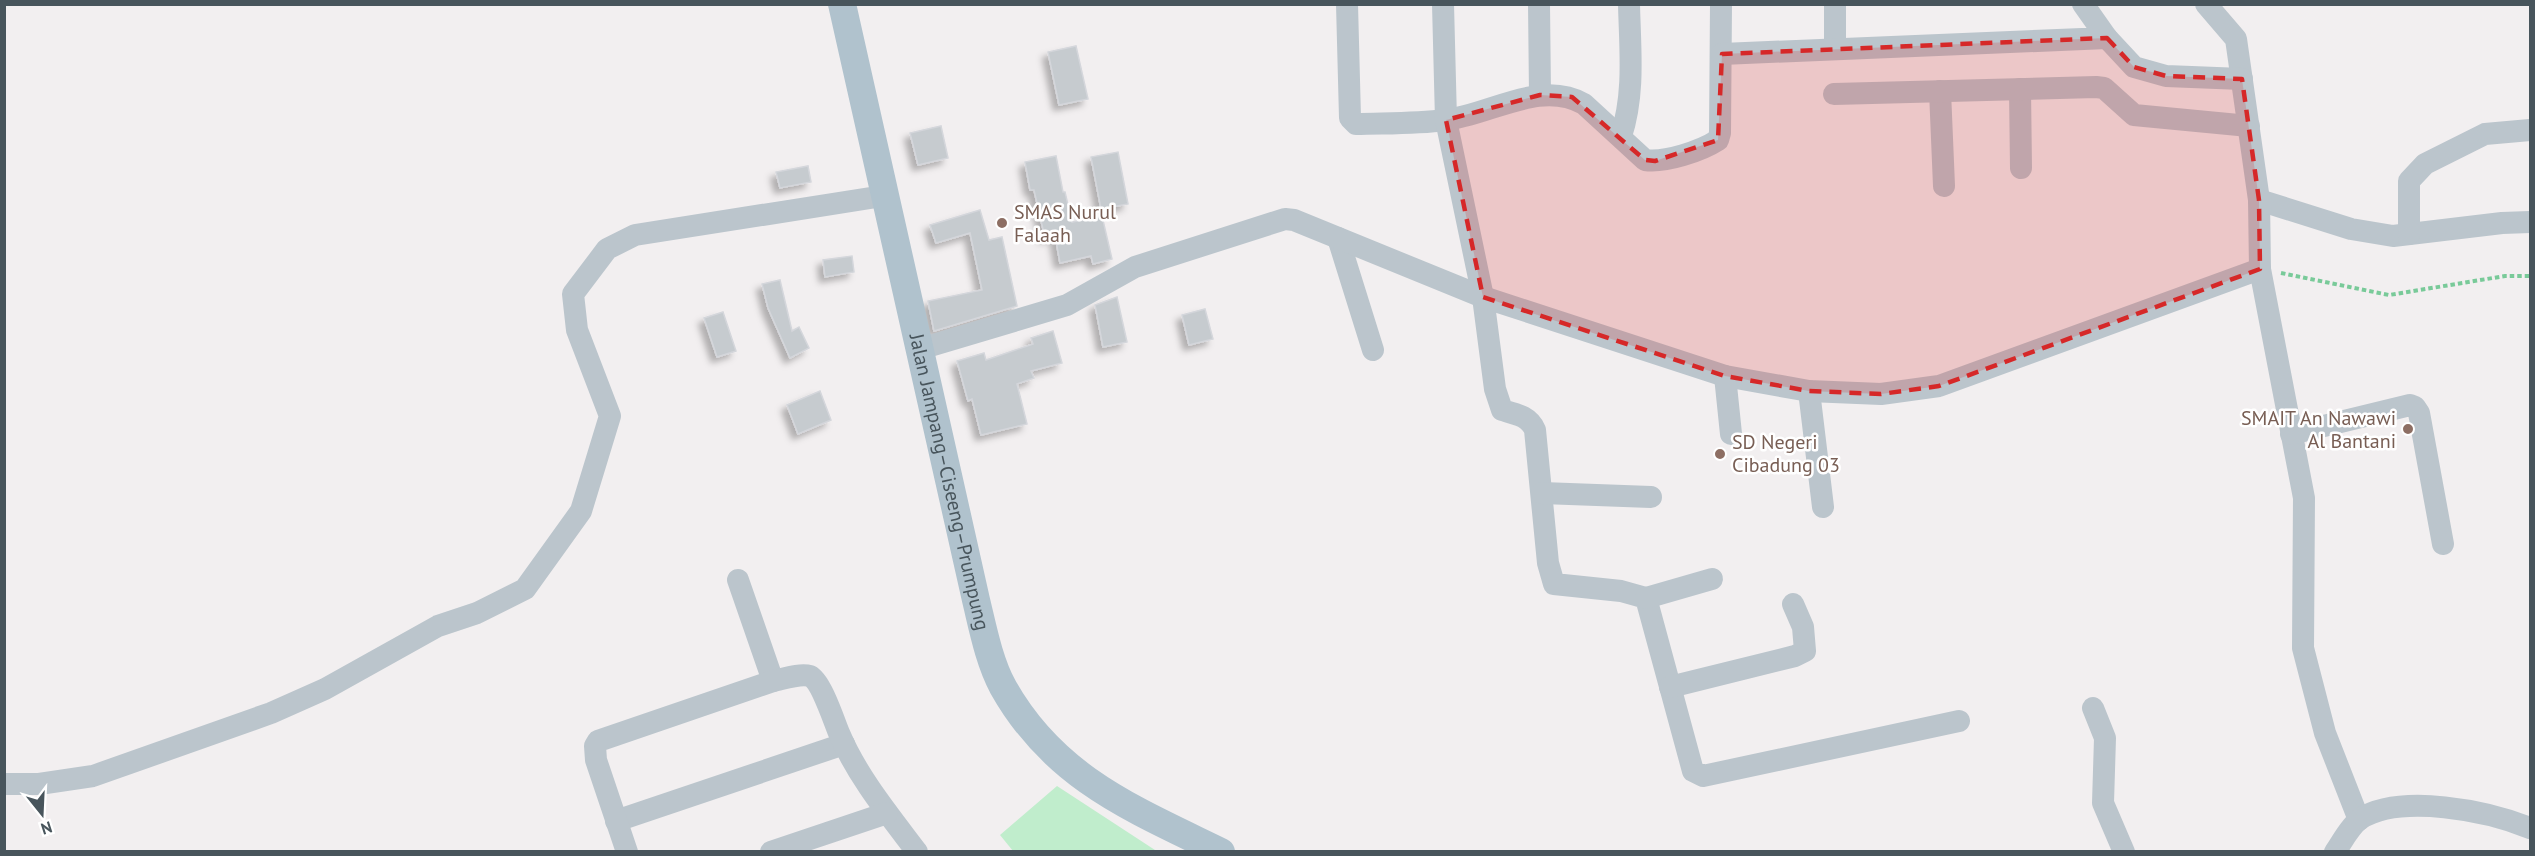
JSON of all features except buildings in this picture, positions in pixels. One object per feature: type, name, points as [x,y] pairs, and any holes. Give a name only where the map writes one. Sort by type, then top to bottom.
[{"type":"main road","name":"Jalan Jampang–Ciseeng–Prumpung","points":[[842,4],[883,196],[978,609],[1002,686],[1031,728],[1061,762],[1097,789],[1221,852]]},
{"type":"street","points":[[1347,4],[1350,118],[1356,124],[1446,120],[1540,95],[1572,97],[1584,104],[1622,136],[1645,160],[1655,161],[1702,148],[1718,140],[1722,54],[1721,4]]},
{"type":"street","points":[[1443,4],[1446,120],[1483,297],[1495,389],[1502,410],[1518,414],[1531,422],[1535,430],[1548,563],[1554,584],[1611,589],[1646,598],[1712,579]]},
{"type":"street","points":[[1539,4],[1540,95]]},
{"type":"street","points":[[1622,136],[1631,86],[1629,4]]},
{"type":"street","points":[[1835,4],[1835,49]]},
{"type":"street","points":[[2083,4],[2107,38],[2134,67],[2166,76],[2242,79]]},
{"type":"street","points":[[2206,4],[2236,39],[2259,200],[2260,268],[2304,498],[2303,648],[2325,733],[2359,820]]},
{"type":"street","points":[[1722,54],[2107,38]]},
{"type":"street","points":[[1834,94],[2104,88],[2134,115],[2249,126]]},
{"type":"street","points":[[2020,89],[2021,168]]},
{"type":"street","points":[[1940,91],[1944,186]]},
{"type":"street","points":[[2409,234],[2409,181],[2425,164],[2485,134],[2530,130]]},
{"type":"street","points":[[4,784],[39,784],[93,776],[271,713],[325,689],[438,627],[477,613],[525,589],[581,511],[610,416],[578,330],[573,294],[607,249],[635,235],[883,196]]},
{"type":"street","points":[[2259,200],[2351,229],[2393,236],[2530,222]]},
{"type":"street","points":[[920,349],[1067,305],[1135,267],[1284,219],[1294,220],[1483,297],[1725,376],[1809,391],[1881,394],[1939,386],[2260,268]]},
{"type":"street","points":[[1338,238],[1373,350]]},
{"type":"street","points":[[1725,376],[1731,434]]},
{"type":"street","points":[[1809,391],[1823,507]]},
{"type":"street","points":[[2291,434],[2410,405],[2415,407],[2419,413],[2443,544]]},
{"type":"street","points":[[1542,493],[1651,496]]},
{"type":"street","points":[[738,580],[773,681]]},
{"type":"street","points":[[1646,598],[1693,771],[1703,776],[1959,720]]},
{"type":"street","points":[[1670,687],[1795,656],[1805,651],[1803,627],[1793,604]]},
{"type":"street","points":[[627,852],[596,760],[595,746],[598,741],[773,681],[801,675],[814,679],[844,744],[887,813],[918,852]]},
{"type":"street","points":[[2093,708],[2105,738],[2103,803],[2124,852]]},
{"type":"street","points":[[616,821],[844,744]]},
{"type":"street","points":[[2335,852],[2359,820],[2384,808],[2407,805],[2433,806],[2511,820],[2530,828]]},
{"type":"street","points":[[771,852],[887,813]]},
{"type":"path","points":[[2260,268],[2389,295],[2505,276],[2530,276]]},
{"type":"highlighted area","points":[[2107,38],[2134,67],[2166,76],[2242,79],[2259,200],[2260,269],[1939,386],[1881,394],[1809,391],[1725,376],[1483,297],[1446,120],[1540,95],[1572,97],[1645,160],[1655,161],[1718,140],[1722,54]]},
{"type":"green space","points":[[1057,786],[1157,851],[1013,851],[1000,835]]},
{"type":"place","name":"SMAS Nurul Falaah","points":[[1002,223]]},
{"type":"place","name":"SMAIT An Nawawi Al Bantani","points":[[2408,429]]},
{"type":"place","name":"SD Negeri Cibadung 03","points":[[1720,454]]}]
